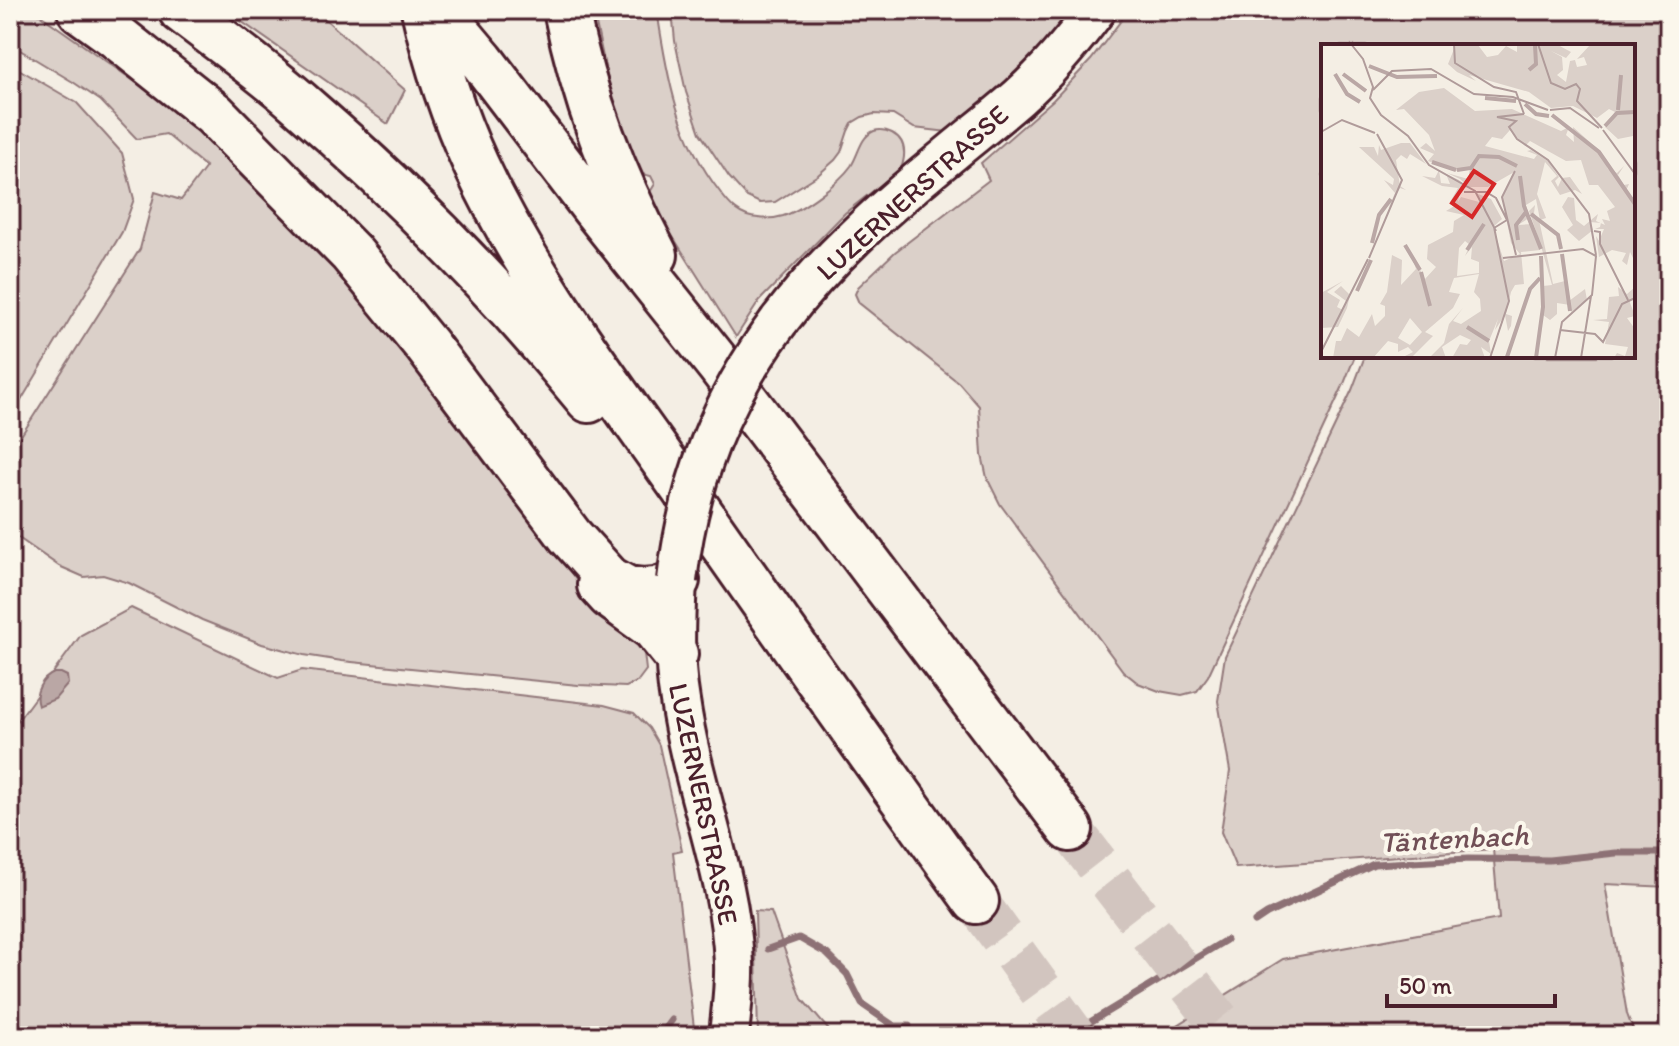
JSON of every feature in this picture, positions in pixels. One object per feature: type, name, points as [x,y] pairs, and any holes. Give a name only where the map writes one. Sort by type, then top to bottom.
[{"type":"highway","points":[[80,10],[214,114],[360,265],[427,346],[570,536],[609,579],[627,589],[656,590],[677,580]]},
{"type":"highway","points":[[181,10],[295,99],[392,188],[476,272],[556,360],[810,671]]},
{"type":"highway","points":[[424,10],[446,91],[476,166],[511,233],[555,305],[810,671],[976,901]]},
{"type":"highway","points":[[439,10],[719,365],[1070,829]]},
{"type":"highway","points":[[566,10],[590,108],[627,201],[719,365]]},
{"type":"highway","points":[[570,536],[595,581],[654,628],[675,654]]},
{"type":"main road","name":"LUZERNERSTRASSE","points":[[729,1036],[734,965],[729,914],[680,702],[675,654],[681,544],[706,449],[743,374],[779,321],[807,287],[853,238],[1021,95],[1072,43],[1096,10]]},
{"type":"shaded area","points":[[10,10],[33,10],[141,86],[229,155],[280,203],[424,367],[582,588],[643,645],[646,670],[637,682],[626,687],[578,685],[304,655],[262,644],[202,620],[129,583],[103,575],[84,577],[59,566],[10,532],[10,453],[140,249],[155,192],[181,200],[206,167],[166,134],[137,139],[101,101],[10,44]]},
{"type":"shaded area","points":[[225,10],[315,10],[405,90],[388,124]]},
{"type":"shaded area","points":[[593,10],[657,10],[670,83],[693,150],[720,192],[741,213],[761,218],[780,217],[810,202],[845,173],[863,142],[874,131],[892,133],[903,144],[901,169],[845,213],[760,300],[736,337],[668,229],[650,192],[655,184],[651,176],[642,174],[636,165],[611,95]]},
{"type":"shaded area","points":[[672,10],[1074,10],[1032,57],[948,132],[914,128],[893,115],[862,117],[852,123],[835,160],[818,175],[775,202],[760,203],[747,197],[729,177],[700,133],[686,92]]},
{"type":"shaded area","points":[[1129,10],[1669,10],[1669,887],[1605,884],[1627,1014],[1635,1036],[1153,1036],[1173,1028],[1283,959],[1499,919],[1493,849],[1236,868],[1221,832],[1230,771],[1218,701],[1225,656],[1352,390],[1364,358],[1635,358],[1635,44],[1321,44],[1321,358],[1354,358],[1208,676],[1197,691],[1182,695],[1138,683],[1123,671],[1000,504],[987,478],[982,455],[979,406],[959,383],[859,303],[855,294],[858,287],[895,252],[989,180],[981,163],[1053,100],[1091,60]]},
{"type":"shaded area","points":[[10,64],[77,103],[122,153],[134,199],[122,232],[10,419]]},
{"type":"shaded area","points":[[131,608],[278,678],[302,670],[604,705],[634,713],[649,728],[659,745],[682,850],[673,852],[695,1036],[10,1036],[10,731],[81,635]]},
{"type":"shaded area","points":[[54,673],[67,676],[68,684],[55,699],[38,706],[40,686]]},
{"type":"shaded area","points":[[755,911],[771,912],[802,999],[834,1036],[758,1036]]},
{"type":"waterway","name":"Täntenbach","points":[[1255,922],[1374,864],[1468,859],[1549,860],[1616,853],[1669,853]]},
{"type":"waterway","name":"Täntenbach","points":[[768,949],[799,938],[827,954],[847,974],[862,1004],[894,1026],[909,1026]]},
{"type":"waterway","name":"Täntenbach","points":[[1067,1036],[1226,940]]},
{"type":"waterway","name":"Täntenbach","points":[[660,1036],[672,1020]]},
{"type":"waterway","name":"Täntenbach","points":[[940,1034],[944,1036]]},
{"type":"tunnel","points":[[1070,829],[1230,1036]]},
{"type":"tunnel","points":[[976,901],[1074,1036]]}]
